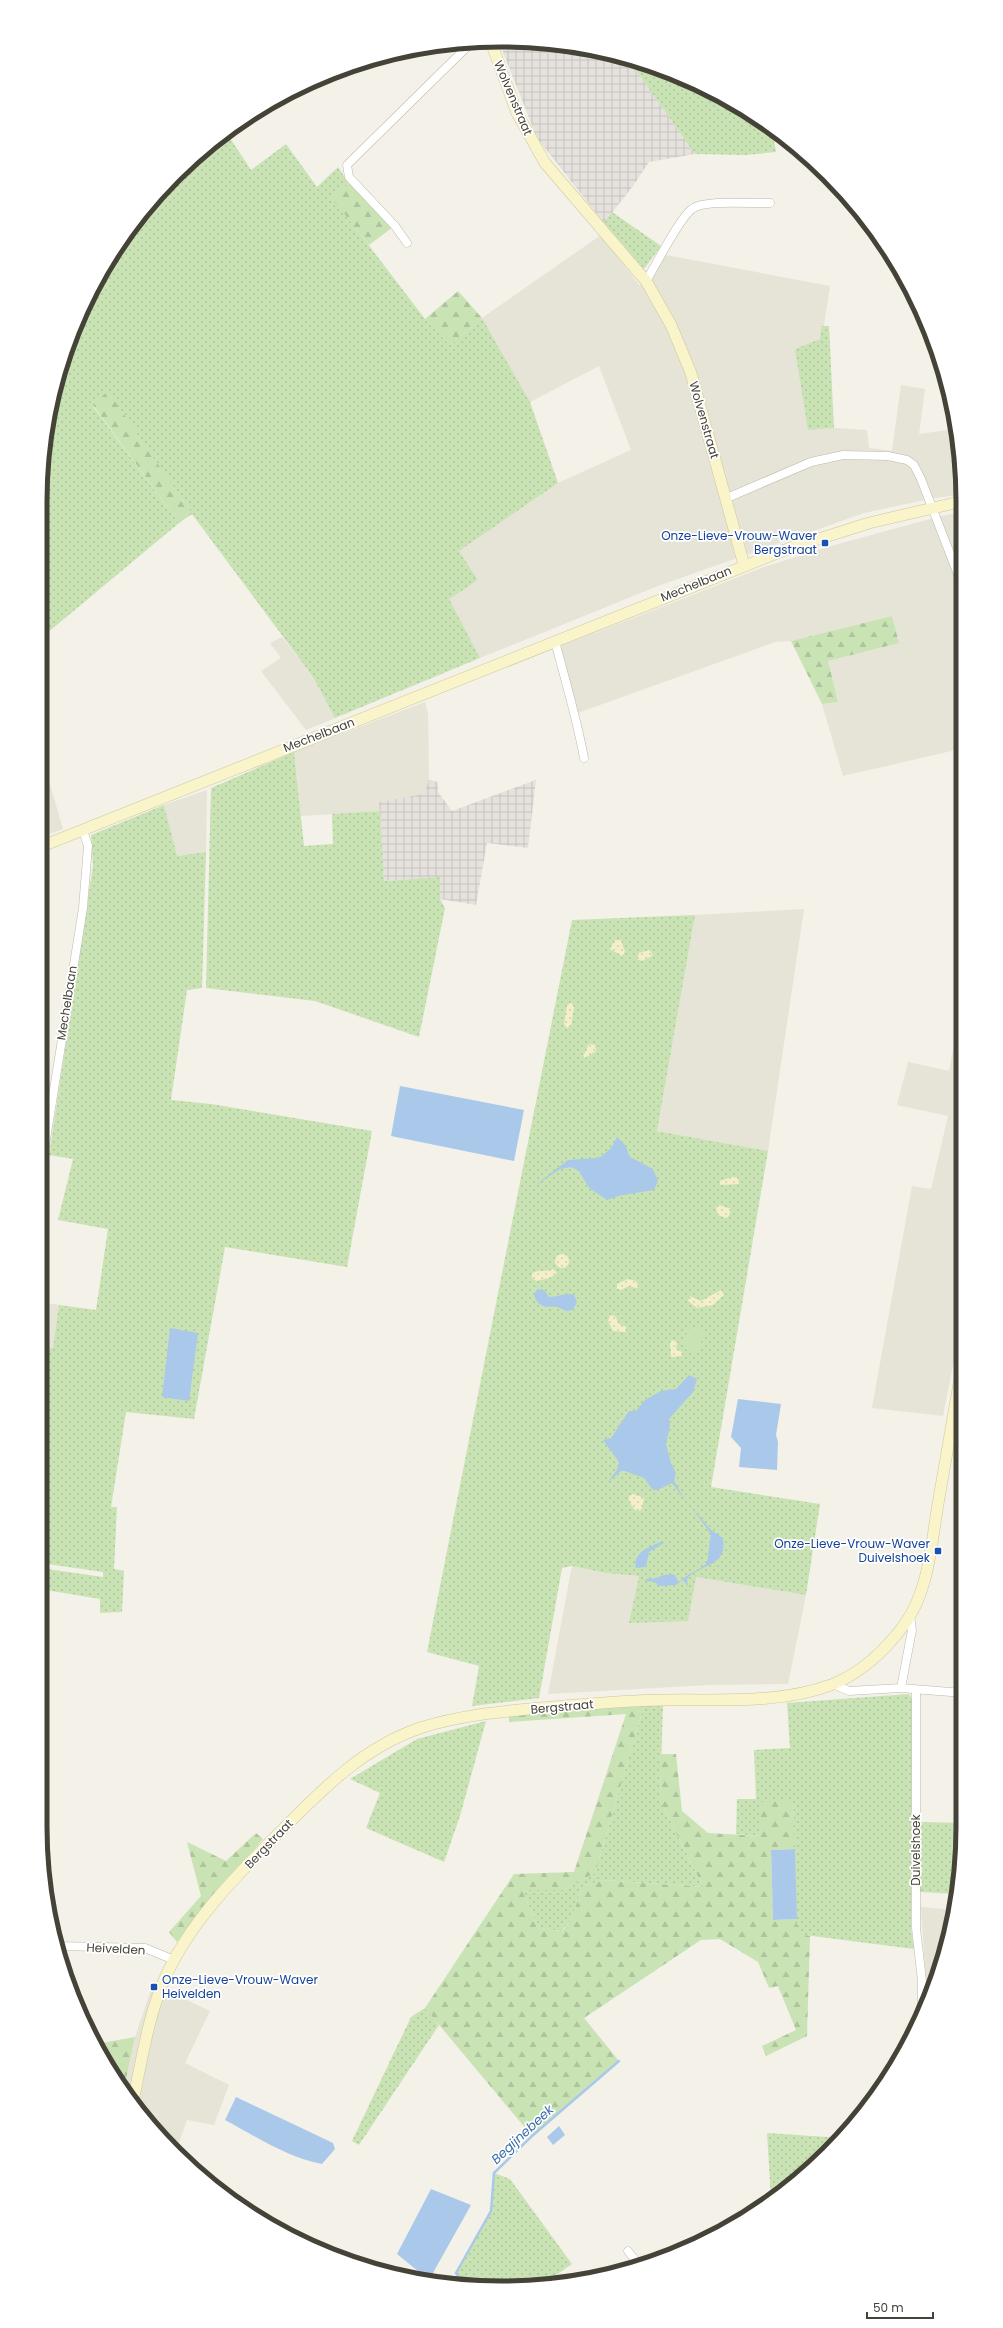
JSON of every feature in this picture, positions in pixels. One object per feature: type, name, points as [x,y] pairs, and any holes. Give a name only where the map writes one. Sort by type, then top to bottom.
[{"type":"street","name":"Wolvenstraat","points":[[493,47],[517,113],[545,163],[646,281],[671,325],[688,366],[727,498],[744,566]]},
{"type":"street","points":[[407,243],[395,226],[349,177],[347,165],[465,49]]},
{"type":"street","points":[[646,281],[675,232],[691,209],[704,204],[770,203]]},
{"type":"street","points":[[727,498],[811,462],[843,455],[888,456],[907,460],[914,465],[956,569]]},
{"type":"street","name":"Mechelbaan","points":[[47,844],[744,566],[833,533],[932,507],[956,503]]},
{"type":"street","points":[[555,641],[573,715],[579,726],[584,758]]},
{"type":"street","name":"Mechelbaan","points":[[47,1133],[83,908],[88,846],[83,830]]},
{"type":"street","name":"Bergstraat","points":[[135,2094],[158,1996],[174,1960],[197,1923],[257,1856],[329,1783],[359,1759],[405,1734],[447,1721],[512,1711],[658,1700],[776,1697],[794,1695],[833,1684],[871,1661],[894,1638],[910,1616],[923,1587],[956,1400]]},
{"type":"street","points":[[901,1688],[912,1630],[910,1616]]},
{"type":"street","points":[[833,1684],[849,1690],[901,1688],[956,1693]]},
{"type":"street","name":"Duivelshoek","points":[[916,1690],[916,1928],[922,1981],[922,1998]]},
{"type":"street","name":"Heivelden","points":[[63,1946],[145,1948],[174,1960]]},
{"type":"street","points":[[628,2251],[636,2261]]},
{"type":"shaded area","points":[[501,47],[561,51],[619,62],[633,66],[695,154],[649,162],[633,186],[604,223],[537,138]]},
{"type":"shaded area","points":[[601,235],[640,286],[666,255],[830,286],[808,430],[834,428],[867,430],[869,448],[892,451],[901,385],[925,389],[919,434],[950,430],[955,472],[956,495],[934,498],[864,513],[658,586],[480,658],[448,598],[478,580],[459,551],[558,483],[631,450],[599,366],[530,402],[482,318]]},
{"type":"shaded area","points":[[956,514],[956,750],[843,776],[822,704],[838,702],[828,661],[899,643],[892,616],[791,641],[775,642],[575,714],[559,647],[764,567],[831,546],[941,516]]},
{"type":"shaded area","points":[[282,637],[313,677],[335,718],[306,730],[261,671],[281,658],[270,643]]},
{"type":"shaded area","points":[[425,702],[428,714],[429,780],[425,794],[379,802],[380,811],[301,816],[294,752]]},
{"type":"shaded area","points":[[47,774],[63,829],[47,835]]},
{"type":"shaded area","points":[[429,780],[438,782],[438,792],[452,811],[536,780],[528,848],[487,843],[476,905],[440,899],[440,877],[384,881],[379,802],[424,794]]},
{"type":"shaded area","points":[[207,790],[206,852],[176,856],[164,805]]},
{"type":"shaded area","points":[[804,909],[768,1151],[657,1131],[695,915]]},
{"type":"shaded area","points":[[956,1035],[956,1350],[943,1416],[872,1408],[912,1186],[931,1189],[948,1116],[897,1105],[908,1062],[949,1071]]},
{"type":"shaded area","points":[[47,1303],[59,1305],[53,1348],[47,1348]]},
{"type":"shaded area","points":[[572,1566],[604,1573],[639,1576],[630,1623],[696,1577],[806,1595],[788,1684],[709,1685],[548,1694]]},
{"type":"shaded area","points":[[921,1907],[948,1909],[941,1944],[926,1987]]},
{"type":"shaded area","points":[[153,1984],[210,2011],[185,2063],[229,2085],[214,2125],[187,2120],[178,2146],[160,2126],[126,2081],[135,2037]]},
{"type":"green space","points":[[633,66],[703,94],[729,108],[774,138],[776,152],[745,155],[695,154]]},
{"type":"green space","points":[[230,138],[251,170],[286,144],[317,187],[338,167],[349,184],[332,197],[425,319],[450,345],[482,318],[530,402],[558,483],[459,551],[478,580],[449,599],[480,658],[335,718],[313,677],[192,514],[108,392],[93,406],[179,523],[47,633],[47,502],[51,442],[62,384],[71,355],[94,300],[108,274],[141,225],[180,180],[225,141]]},
{"type":"green space","points":[[356,179],[397,224],[369,245],[331,197]]},
{"type":"green space","points":[[612,212],[661,246],[644,269],[604,223]]},
{"type":"green space","points":[[458,291],[482,318],[450,345],[425,319]]},
{"type":"green space","points":[[822,326],[829,326],[834,428],[808,430],[795,349],[820,339]]},
{"type":"green space","points":[[108,391],[192,514],[179,523],[93,405]]},
{"type":"green space","points":[[892,616],[899,643],[828,661],[838,702],[822,704],[791,641]]},
{"type":"green space","points":[[294,752],[304,846],[333,844],[332,814],[380,811],[384,881],[440,877],[440,899],[445,908],[419,1037],[315,1001],[206,988],[211,788]]},
{"type":"green space","points":[[164,805],[177,856],[206,852],[202,988],[187,990],[171,1100],[211,1104],[372,1131],[347,1267],[225,1247],[194,1419],[126,1412],[111,1507],[117,1507],[114,1569],[124,1571],[122,1612],[100,1613],[100,1599],[47,1590],[47,1569],[103,1577],[103,1572],[47,1564],[47,1348],[53,1348],[59,1305],[96,1310],[108,1229],[58,1220],[73,1159],[49,1155],[93,866],[91,835]]},
{"type":"green space","points":[[695,915],[657,1131],[768,1151],[711,1487],[820,1504],[806,1595],[696,1577],[688,1621],[629,1623],[639,1576],[605,1573],[572,1566],[562,1568],[539,1698],[472,1706],[479,1666],[427,1652],[572,920]]},
{"type":"green space","points":[[700,1326],[705,1330],[705,1335],[697,1351],[689,1352],[684,1344],[686,1335],[691,1328]]},
{"type":"green space","points":[[909,1694],[912,1699],[911,1928],[914,1949],[797,1934],[793,1800],[761,1836],[736,1834],[737,1799],[756,1799],[754,1750],[790,1748],[787,1703]]},
{"type":"green space","points":[[645,1702],[663,1703],[660,1800],[703,1887],[603,1880],[582,1887],[571,1921],[561,1931],[539,1929],[522,1890],[563,1890],[595,1873]]},
{"type":"green space","points":[[645,1702],[595,1873],[563,1890],[522,1890],[539,1929],[562,1931],[571,1921],[582,1887],[603,1880],[703,1887],[660,1800],[661,1754],[676,1754],[682,1811],[708,1833],[761,1836],[761,1802],[793,1800],[795,1849],[771,1850],[773,1920],[797,1919],[797,1933],[810,1936],[807,2036],[766,2056],[762,2046],[796,2030],[778,1986],[769,1988],[758,1962],[720,1939],[701,1940],[584,2018],[619,2061],[532,2136],[425,2008],[514,1874],[574,1872],[626,1714],[509,1722],[509,1712]]},
{"type":"green space","points":[[486,1721],[460,1816],[444,1862],[366,1828],[380,1793],[350,1779],[417,1739]]},
{"type":"green space","points":[[919,1822],[956,1823],[955,1856],[951,1894],[920,1892]]},
{"type":"green space","points":[[256,1833],[263,1839],[177,1942],[169,1932],[201,1896],[187,1842],[226,1861]]},
{"type":"green space","points":[[425,2008],[439,2025],[359,2145],[352,2141],[411,2017]]},
{"type":"green space","points":[[135,2037],[126,2081],[108,2054],[102,2043]]},
{"type":"green space","points":[[767,2133],[833,2137],[801,2168],[771,2192]]},
{"type":"green space","points":[[494,2173],[510,2179],[572,2264],[552,2278],[502,2281],[460,2279],[456,2273],[491,2211]]},
{"type":"sand","points":[[615,940],[621,940],[625,952],[622,956],[610,949]]},
{"type":"sand","points":[[649,950],[652,953],[652,956],[642,961],[637,959],[639,953]]},
{"type":"sand","points":[[571,1002],[574,1007],[571,1026],[567,1028],[564,1024],[567,1006]]},
{"type":"sand","points":[[589,1044],[595,1045],[596,1051],[585,1058],[583,1056]]},
{"type":"sand","points":[[732,1177],[738,1178],[739,1184],[720,1185],[720,1181]]},
{"type":"sand","points":[[719,1205],[731,1209],[729,1216],[726,1218],[718,1215],[716,1208]]},
{"type":"sand","points":[[562,1254],[567,1256],[569,1261],[567,1266],[562,1268],[557,1266],[555,1261],[557,1256]]},
{"type":"sand","points":[[553,1269],[557,1273],[550,1278],[536,1281],[532,1278],[532,1274],[534,1272]]},
{"type":"sand","points":[[628,1279],[636,1281],[639,1287],[636,1288],[629,1286],[621,1290],[617,1289],[617,1284]]},
{"type":"sand","points":[[721,1290],[724,1295],[713,1305],[697,1308],[688,1301],[690,1296],[701,1301]]},
{"type":"sand","points":[[610,1315],[615,1316],[619,1324],[626,1327],[626,1332],[613,1331],[608,1321]]},
{"type":"sand","points":[[672,1340],[677,1342],[676,1349],[682,1352],[682,1356],[671,1357],[670,1342]]},
{"type":"sand","points":[[633,1494],[644,1498],[642,1509],[639,1511],[634,1509],[629,1501],[629,1496]]},
{"type":"water","points":[[400,1086],[524,1110],[514,1161],[391,1136]]},
{"type":"water","points":[[617,1137],[625,1145],[630,1157],[653,1169],[658,1181],[654,1190],[622,1195],[607,1200],[589,1188],[579,1171],[571,1167],[560,1169],[532,1188],[568,1160],[597,1158],[602,1156],[611,1148]]},
{"type":"water","points":[[542,1289],[549,1297],[568,1294],[574,1295],[577,1302],[573,1310],[566,1311],[555,1306],[548,1307],[539,1303],[534,1294],[537,1290]]},
{"type":"water","points":[[170,1328],[198,1333],[189,1401],[162,1397]]},
{"type":"water","points":[[689,1375],[697,1379],[693,1392],[669,1419],[670,1426],[666,1444],[671,1463],[676,1473],[674,1481],[685,1500],[672,1483],[658,1490],[653,1490],[644,1478],[625,1471],[621,1471],[607,1483],[617,1470],[619,1462],[603,1440],[611,1438],[629,1411],[636,1411],[645,1400],[661,1391],[676,1389]]},
{"type":"water","points":[[738,1399],[781,1404],[776,1435],[778,1442],[777,1470],[739,1467],[741,1448],[731,1437]]},
{"type":"water","points":[[689,1504],[711,1530],[723,1538],[721,1555],[712,1564],[692,1574],[687,1579],[688,1586],[683,1580],[676,1585],[659,1586],[655,1582],[646,1581],[646,1579],[671,1574],[675,1575],[678,1581],[681,1581],[707,1563],[711,1534]]},
{"type":"water","points":[[661,1542],[665,1542],[649,1552],[646,1567],[636,1568],[635,1562],[639,1554],[647,1548]]},
{"type":"water","points":[[795,1849],[797,1919],[773,1920],[771,1850]]},
{"type":"water","points":[[236,2097],[333,2143],[335,2149],[322,2164],[297,2157],[272,2146],[225,2120]]},
{"type":"water","points":[[559,2126],[565,2135],[553,2145],[547,2137]]},
{"type":"water","points":[[431,2189],[471,2205],[432,2275],[421,2273],[397,2254]]},
{"type":"waterway","name":"Begijnebeek","points":[[460,2279],[456,2273],[491,2211],[494,2173],[532,2136],[619,2061]]},
{"type":"place","name":"Onze-Lieve-Vrouw-Waver Bergstraat","points":[[825,543]]},
{"type":"place","name":"Onze-Lieve-Vrouw-Waver Duivelshoek","points":[[938,1551]]},
{"type":"place","name":"Onze-Lieve-Vrouw-Waver Heivelden","points":[[154,1987]]}]
